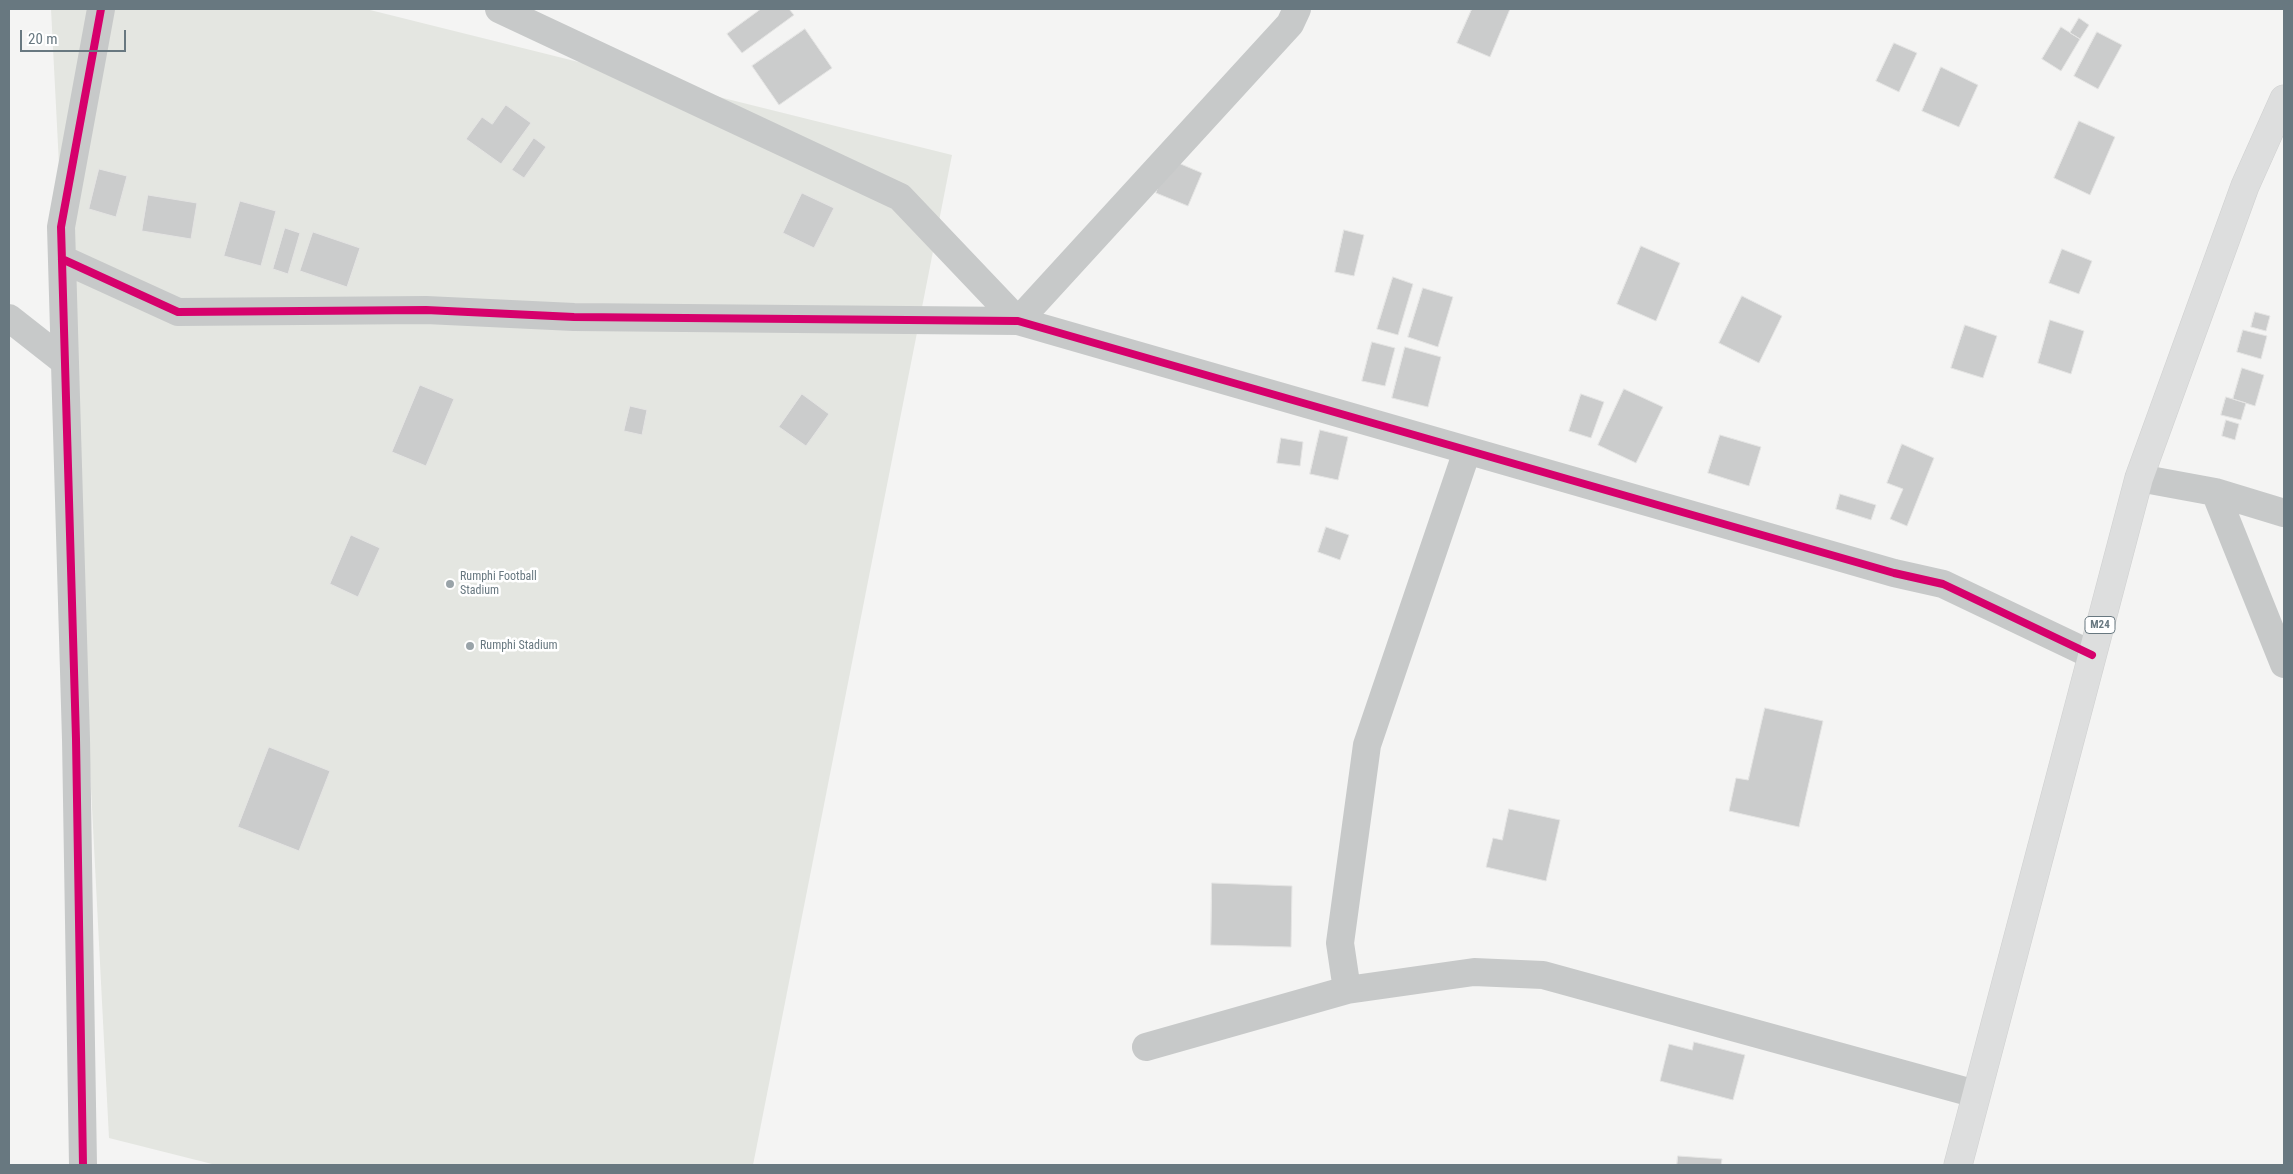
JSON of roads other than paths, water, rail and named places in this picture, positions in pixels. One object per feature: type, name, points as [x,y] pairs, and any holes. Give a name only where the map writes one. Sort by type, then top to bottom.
[{"type":"main road","name":"M24","points":[[1958,1165],[2139,478],[2245,186],[2284,99]]},
{"type":"street","points":[[83,1165],[76,739],[61,227],[101,9]]},
{"type":"street","points":[[503,9],[900,197],[1018,321]]},
{"type":"street","points":[[1018,321],[1290,24],[1296,9]]},
{"type":"street","points":[[62,258],[178,312],[426,310],[574,317],[1018,321],[1884,570],[1943,584],[2092,654]]},
{"type":"street","points":[[9,318],[65,362]]},
{"type":"street","points":[[1347,990],[1340,943],[1367,745],[1467,451]]},
{"type":"street","points":[[2139,478],[2215,492],[2284,513]]},
{"type":"street","points":[[2215,492],[2284,664]]},
{"type":"street","points":[[1146,1047],[1347,990],[1474,972],[1543,975],[1976,1094]]},
{"type":"place","name":"Rumphi Football Stadium","points":[[450,584]]},
{"type":"place","name":"Rumphi Stadium","points":[[470,646]]}]
